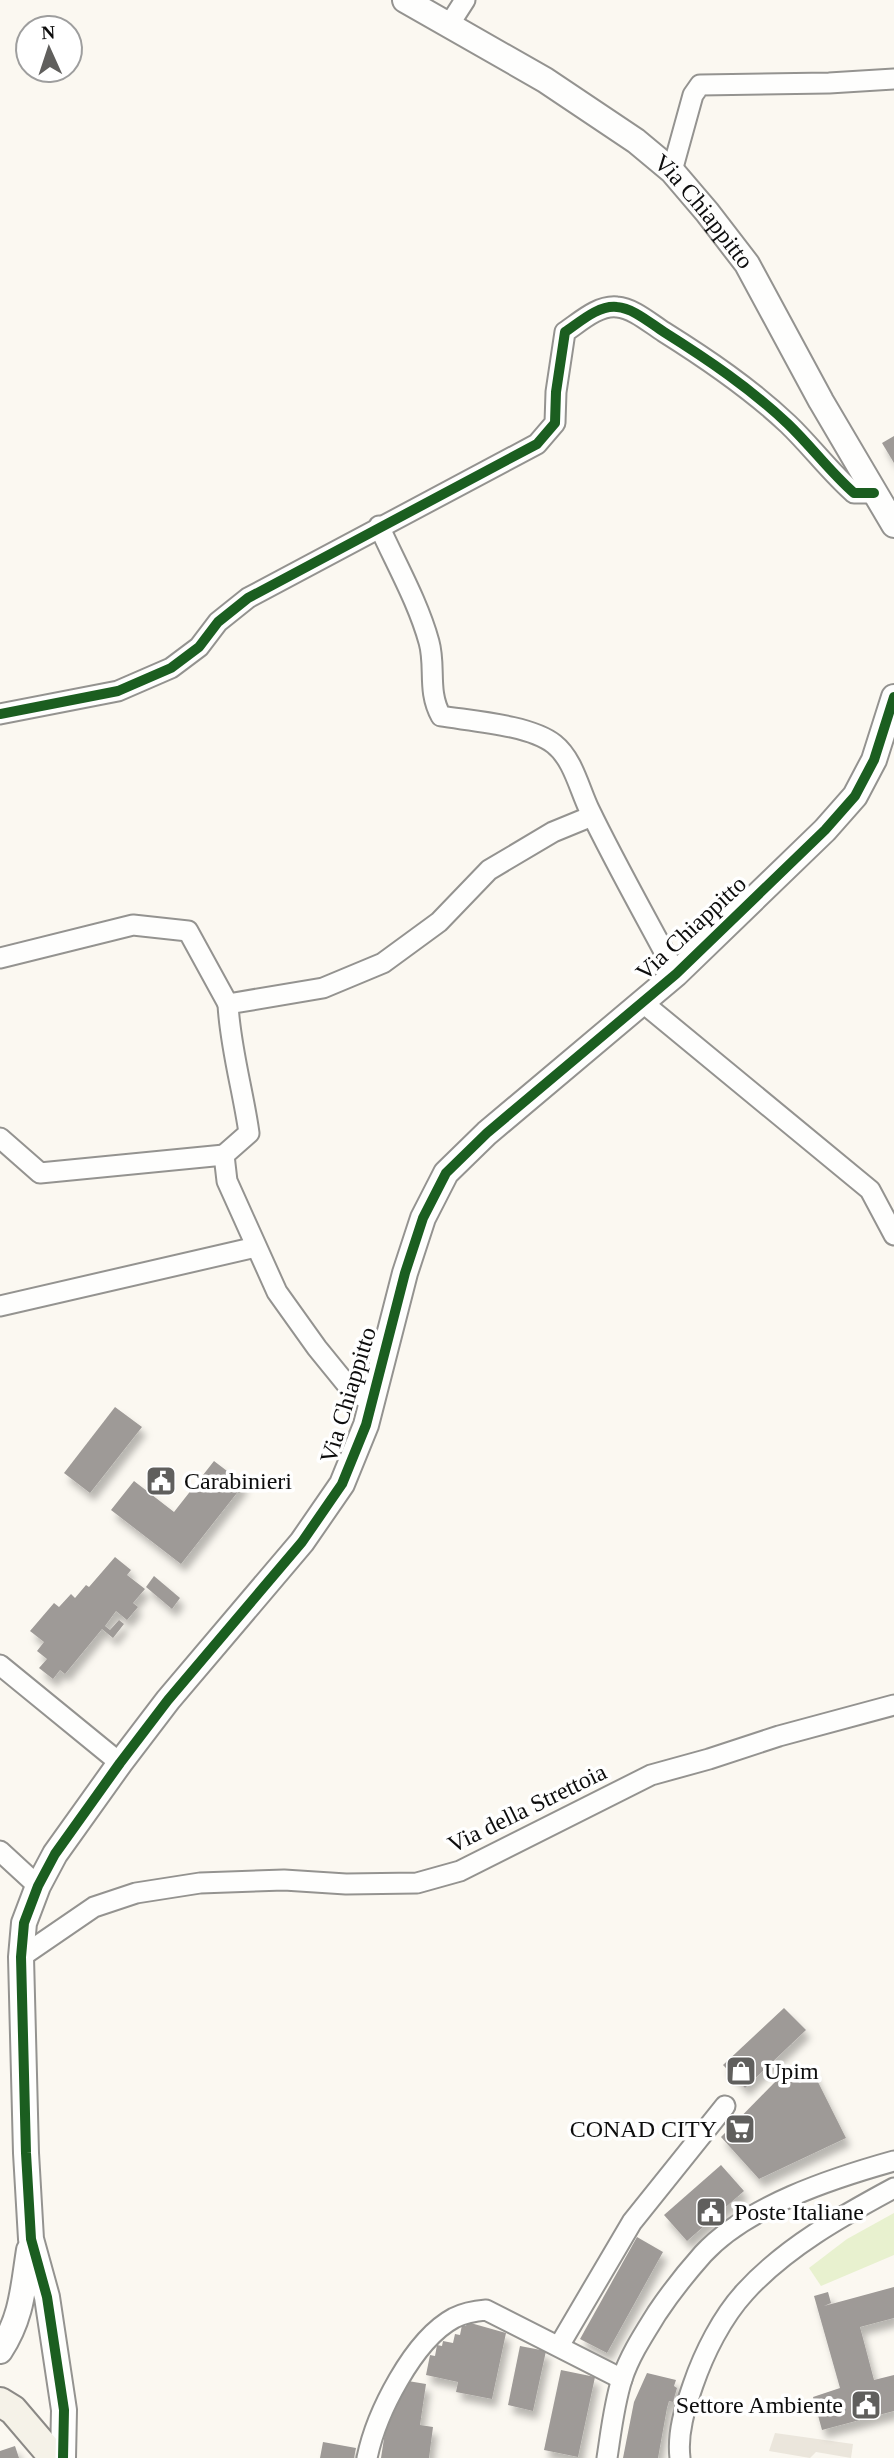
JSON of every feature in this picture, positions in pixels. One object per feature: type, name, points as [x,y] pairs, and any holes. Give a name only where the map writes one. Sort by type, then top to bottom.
[{"type":"main road","points":[[0,2402],[13,2410],[54,2458]]},
{"type":"street","name":"Via Chiappitto","points":[[405,0],[545,80],[636,141],[672,171],[708,212],[747,264],[821,401],[894,526]]},
{"type":"street","points":[[449,25],[466,0]]},
{"type":"street","points":[[672,171],[693,95],[700,85],[894,79]]},
{"type":"street","points":[[0,714],[118,691],[171,668],[200,647],[218,622],[248,598],[537,444],[555,423],[556,392],[565,332],[594,312],[616,307],[630,311],[674,338],[751,391],[790,425],[854,493],[874,493]]},
{"type":"street","points":[[379,527],[422,618],[430,646],[434,703],[441,716],[496,724],[537,735],[554,744],[572,769],[592,816],[676,974]]},
{"type":"street","name":"Via Chiappitto","points":[[31,2239],[21,1957],[24,1923],[38,1886],[55,1854],[168,1700],[302,1542],[342,1485],[366,1425],[405,1273],[423,1218],[446,1173],[487,1133],[676,974],[825,830],[855,796],[874,760],[894,697]]},
{"type":"street","points":[[228,1004],[323,988],[383,963],[439,922],[489,870],[553,832],[592,816]]},
{"type":"street","points":[[0,958],[133,925],[188,931],[228,1004],[229,1029],[249,1133],[224,1155],[40,1173],[0,1138]]},
{"type":"street","points":[[642,1002],[870,1190],[894,1235]]},
{"type":"street","points":[[224,1155],[227,1181],[277,1292],[352,1391],[372,1402]]},
{"type":"street","points":[[0,1306],[256,1247]]},
{"type":"street","points":[[0,1665],[120,1763]]},
{"type":"street","name":"Via della Strettoia","points":[[21,1957],[94,1907],[136,1893],[200,1883],[284,1880],[346,1884],[417,1883],[460,1871],[650,1775],[894,1705]]},
{"type":"street","points":[[0,1851],[38,1886]]},
{"type":"street","points":[[559,2346],[632,2222],[725,2106]]},
{"type":"street","points":[[607,2458],[622,2378],[634,2351],[669,2296],[713,2245],[738,2225],[788,2198],[887,2163],[887,2168],[893,2175],[891,2189],[828,2225],[781,2260],[745,2292],[723,2322],[698,2371],[685,2408],[679,2439],[680,2458]]},
{"type":"street","points":[[0,2351],[12,2333],[20,2311],[31,2239]]},
{"type":"street","points":[[31,2239],[47,2297],[64,2410],[63,2458]]},
{"type":"street","points":[[367,2458],[370,2442],[392,2392],[426,2343],[453,2319],[468,2312],[485,2310],[622,2378]]},
{"type":"green space","points":[[894,2213],[894,2255],[821,2286],[809,2268],[847,2239]]},
{"type":"shaded area","points":[[775,2433],[853,2444],[851,2458],[816,2452],[810,2458],[769,2451]]},
{"type":"building","points":[[894,436],[894,463],[882,443]]},
{"type":"building","points":[[115,1407],[142,1427],[90,1493],[64,1473]]},
{"type":"building","points":[[214,1461],[244,1484],[181,1564],[111,1510],[134,1481],[174,1512]]},
{"type":"building","points":[[115,1557],[131,1570],[127,1575],[145,1589],[133,1603],[138,1607],[127,1620],[116,1611],[105,1626],[110,1630],[119,1620],[124,1624],[113,1638],[102,1629],[65,1674],[60,1670],[53,1679],[39,1668],[47,1659],[37,1651],[44,1642],[30,1631],[54,1603],[59,1607],[71,1594],[75,1598],[86,1585],[89,1587]]},
{"type":"building","points":[[154,1576],[180,1598],[172,1609],[146,1587]]},
{"type":"building","points":[[784,2008],[806,2030],[745,2088],[723,2065]]},
{"type":"building","points":[[810,2066],[846,2138],[759,2179],[721,2137],[778,2079]]},
{"type":"building","points":[[721,2165],[744,2191],[687,2241],[664,2215]]},
{"type":"building","points":[[637,2237],[663,2252],[607,2353],[580,2339]]},
{"type":"building","points":[[894,2287],[894,2318],[860,2327],[874,2380],[894,2375],[894,2411],[822,2430],[813,2397],[840,2388],[814,2296],[828,2292],[831,2303],[824,2306]]},
{"type":"building","points":[[467,2322],[506,2333],[492,2399],[456,2392],[458,2382],[426,2375],[430,2355],[435,2356],[437,2345],[442,2346],[443,2341],[453,2343],[455,2334],[460,2335],[462,2325],[466,2326]]},
{"type":"building","points":[[520,2346],[546,2351],[533,2411],[508,2405]]},
{"type":"building","points":[[561,2370],[595,2377],[578,2457],[544,2450]]},
{"type":"building","points":[[647,2373],[676,2380],[674,2386],[677,2388],[673,2402],[669,2401],[667,2408],[658,2458],[623,2458],[634,2402]]},
{"type":"building","points":[[408,2381],[426,2384],[420,2425],[433,2427],[429,2458],[381,2458],[385,2432]]},
{"type":"building","points":[[323,2442],[356,2448],[354,2458],[320,2458]]},
{"type":"building","points":[[15,2446],[19,2458],[0,2458],[0,2451]]},
{"type":"cycle path","points":[[0,714],[118,691],[171,668],[199,647],[218,622],[248,598],[537,444],[555,423],[556,392],[565,332],[590,315],[610,307],[635,313],[712,363],[759,398],[788,424],[854,493],[874,493]]},
{"type":"cycle path","points":[[63,2458],[64,2410],[47,2297],[31,2239],[26,2153],[21,1957],[24,1923],[38,1886],[55,1854],[120,1763],[168,1700],[302,1542],[342,1484],[366,1425],[405,1273],[423,1218],[446,1173],[487,1133],[676,974],[825,830],[855,796],[874,760],[894,697]]},
{"type":"place","name":"Carabinieri","points":[[161,1481]]},
{"type":"place","name":"Upim","points":[[741,2071]]},
{"type":"place","name":"CONAD CITY","points":[[740,2129]]},
{"type":"place","name":"Poste Italiane","points":[[711,2212]]},
{"type":"place","name":"Settore Ambiente","points":[[866,2405]]}]
